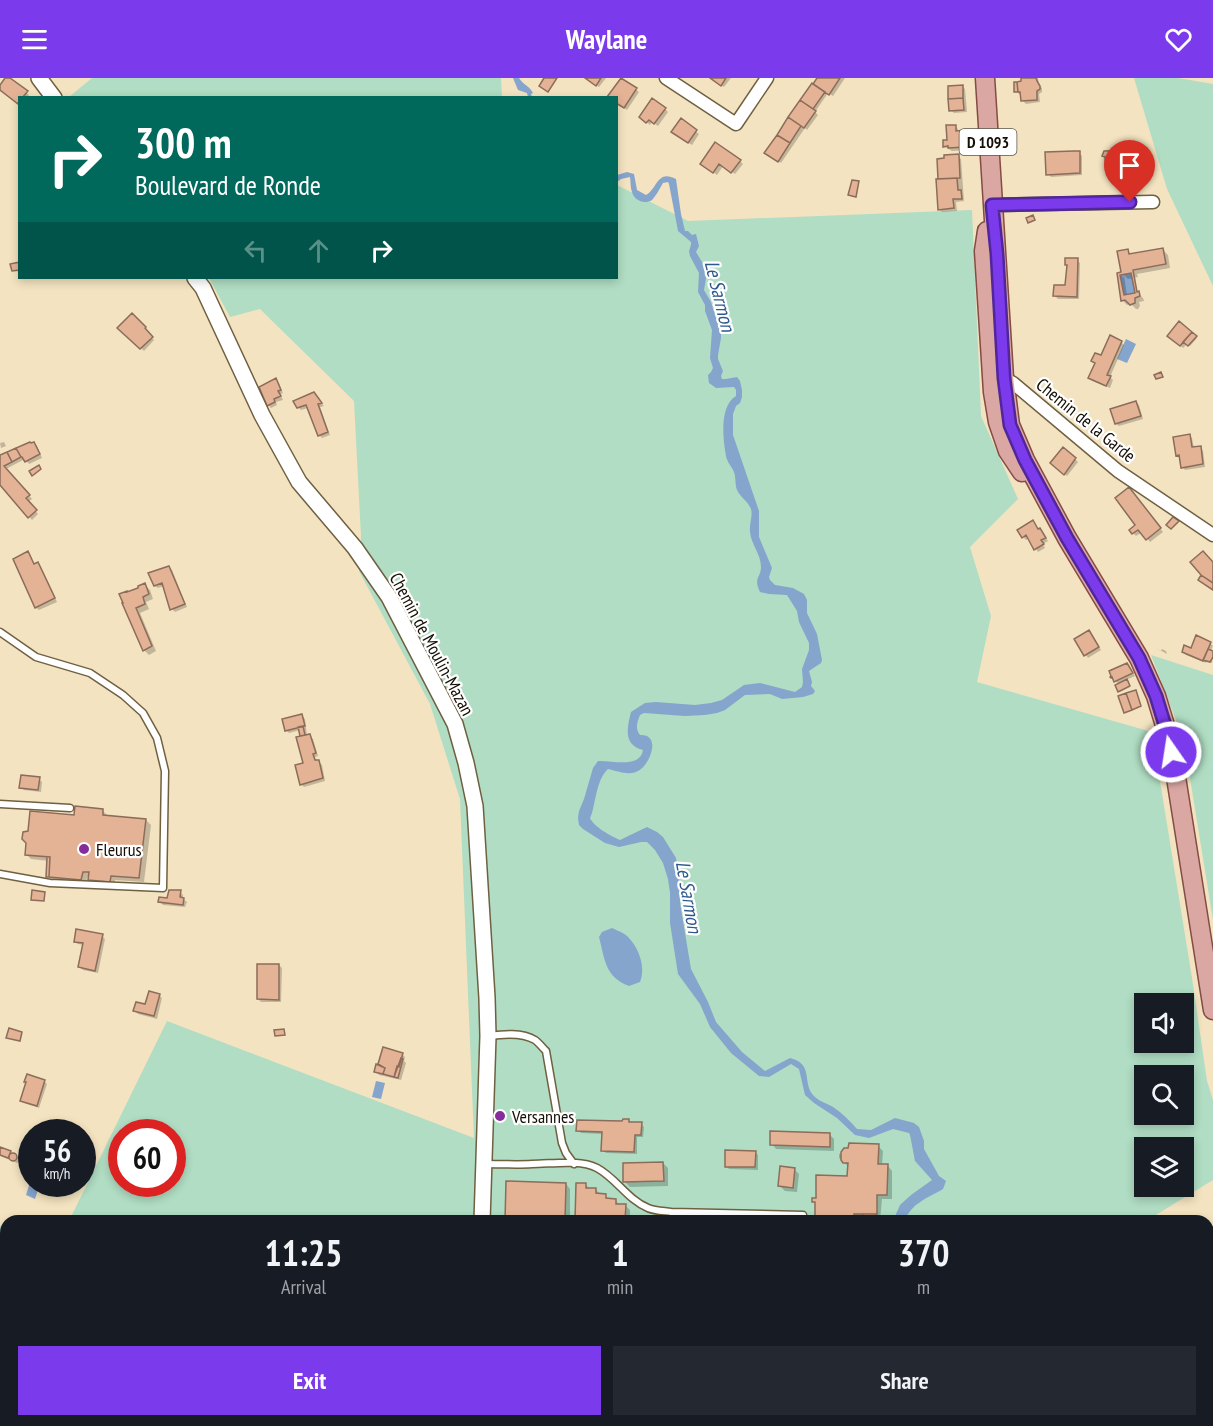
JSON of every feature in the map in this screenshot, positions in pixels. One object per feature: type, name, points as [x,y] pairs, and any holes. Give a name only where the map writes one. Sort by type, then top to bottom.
[{"type":"main road","name":"D 1093","points":[[985,78],[1004,378],[1010,425],[1025,460],[1067,538],[1139,658],[1156,696],[1167,732],[1175,771],[1213,1010]]},
{"type":"main road","name":"D 1093","points":[[992,205],[984,251],[993,392],[998,422],[1008,451],[1067,538]]},
{"type":"street","points":[[39,78],[52,96]]},
{"type":"street","points":[[666,78],[736,123],[767,78]]},
{"type":"street","points":[[992,205],[1153,202]]},
{"type":"street","name":"Chemin de Moulin-Mazan","points":[[196,279],[203,288],[262,415],[299,482],[355,548],[389,597],[455,724],[475,806],[487,998],[488,1036],[482,1215]]},
{"type":"street","points":[[986,298],[1004,378]]},
{"type":"street","name":"Chemin de la Garde","points":[[1004,378],[1013,383],[1118,471],[1213,535]]},
{"type":"lane","points":[[0,632],[36,657],[90,673],[123,695],[143,712],[157,738],[165,771],[163,888],[50,882],[0,874]]},
{"type":"lane","points":[[0,804],[70,808]]},
{"type":"lane","points":[[488,1036],[507,1034],[529,1038],[536,1041],[546,1051],[562,1143],[574,1164]]},
{"type":"lane","points":[[484,1164],[584,1164],[603,1172],[639,1203],[651,1209],[671,1212],[803,1215]]},
{"type":"green space","points":[[92,78],[501,78],[502,96],[70,96]]},
{"type":"green space","points":[[1134,78],[1178,78],[1213,84],[1213,286],[1167,189]]},
{"type":"green space","points":[[618,186],[688,221],[972,210],[981,416],[1018,499],[970,547],[991,616],[977,682],[1152,732],[1192,978],[1207,1081],[1213,1100],[1213,1180],[1194,1192],[1194,1137],[1134,1137],[1134,1197],[1185,1197],[1156,1215],[72,1215],[81,1197],[96,1197],[96,1166],[108,1141],[108,1197],[186,1197],[186,1119],[119,1119],[167,1021],[474,1138],[460,799],[430,704],[359,571],[361,536],[354,401],[260,309],[230,317],[210,279],[618,279]]},
{"type":"green space","points":[[1151,655],[1213,675],[1213,920],[1184,741]]},
{"type":"water","points":[[513,78],[519,78],[533,93],[532,96],[528,96],[527,93],[518,90]]},
{"type":"water","points":[[627,172],[634,174],[637,190],[646,195],[661,178],[665,176],[676,179],[685,231],[692,235],[696,234],[699,246],[696,252],[705,267],[704,290],[711,302],[721,334],[718,359],[723,371],[721,376],[722,379],[737,377],[740,381],[742,397],[733,414],[733,435],[759,511],[759,537],[772,568],[769,577],[775,585],[793,588],[804,594],[807,600],[807,613],[817,634],[822,660],[809,671],[811,686],[815,691],[813,694],[782,699],[770,694],[745,695],[725,710],[705,715],[644,713],[640,715],[637,730],[640,735],[651,739],[650,757],[638,771],[623,773],[608,769],[604,773],[590,818],[599,828],[620,840],[647,827],[663,837],[676,858],[681,889],[680,903],[691,969],[716,1022],[742,1052],[765,1071],[790,1058],[802,1064],[813,1095],[836,1109],[857,1129],[871,1130],[895,1118],[914,1123],[919,1127],[924,1149],[939,1176],[946,1181],[943,1189],[916,1205],[908,1215],[896,1215],[900,1205],[932,1180],[915,1161],[909,1133],[893,1129],[869,1138],[855,1135],[837,1118],[805,1095],[799,1069],[791,1064],[769,1077],[759,1076],[731,1053],[710,1027],[700,1004],[678,974],[670,923],[668,879],[663,863],[655,850],[647,842],[619,847],[605,843],[579,825],[579,811],[593,768],[598,761],[631,762],[641,756],[643,750],[637,748],[629,740],[628,724],[631,712],[645,703],[695,705],[711,703],[722,700],[744,685],[760,683],[795,692],[802,687],[802,669],[809,650],[809,643],[799,622],[797,611],[787,595],[760,592],[758,587],[757,580],[761,567],[751,536],[751,509],[737,490],[724,441],[725,415],[727,407],[736,396],[736,390],[734,387],[716,388],[709,383],[708,375],[713,368],[710,358],[712,330],[705,305],[698,292],[699,273],[690,256],[691,242],[678,231],[669,184],[668,182],[663,183],[652,200],[643,202],[633,195],[630,177],[618,181],[618,175]]},
{"type":"water","points":[[1131,273],[1135,293],[1124,295],[1120,275]]},
{"type":"water","points":[[1126,339],[1136,344],[1127,363],[1117,359]]},
{"type":"water","points":[[612,928],[627,936],[636,947],[642,964],[640,982],[629,986],[615,978],[607,967],[599,937],[602,932]]},
{"type":"water","points":[[376,1081],[385,1083],[381,1099],[372,1097]]},
{"type":"building","points":[[5,78],[10,78],[28,91],[24,96],[18,96],[18,104],[0,90],[0,85]]},
{"type":"building","points":[[544,78],[557,78],[548,92],[539,86]]},
{"type":"building","points":[[585,78],[601,78],[596,86]]},
{"type":"building","points":[[621,78],[637,88],[624,108],[618,104],[618,96],[608,96]]},
{"type":"building","points":[[710,78],[726,78],[721,86]]},
{"type":"building","points":[[817,78],[840,78],[829,95],[813,84]]},
{"type":"building","points":[[1021,78],[1036,78],[1040,86],[1037,91],[1037,100],[1021,101],[1017,82],[1021,81]]},
{"type":"building","points":[[1014,82],[1017,82],[1018,92],[1014,92]]},
{"type":"building","points":[[812,83],[825,92],[813,109],[800,100]]},
{"type":"building","points":[[963,85],[963,98],[948,99],[948,86]]},
{"type":"building","points":[[652,98],[666,108],[654,124],[649,120],[646,123],[639,117]]},
{"type":"building","points":[[963,98],[964,110],[949,111],[948,99]]},
{"type":"building","points":[[800,100],[816,111],[804,128],[788,117]]},
{"type":"building","points":[[788,117],[801,126],[790,143],[777,135]]},
{"type":"building","points":[[681,118],[697,130],[688,143],[671,132]]},
{"type":"building","points":[[946,125],[956,125],[956,131],[965,130],[966,147],[943,147],[943,140],[947,140]]},
{"type":"building","points":[[777,135],[790,143],[778,162],[764,153]]},
{"type":"building","points":[[715,142],[741,160],[731,173],[719,164],[713,173],[700,164]]},
{"type":"building","points":[[1131,150],[1132,167],[1106,169],[1105,157],[1102,156],[1104,151]]},
{"type":"building","points":[[1080,151],[1080,173],[1046,175],[1045,152]]},
{"type":"building","points":[[959,154],[960,178],[938,179],[937,159],[944,158],[944,155]]},
{"type":"building","points":[[957,178],[958,190],[961,190],[962,199],[953,199],[954,208],[938,210],[936,179]]},
{"type":"building","points":[[852,180],[859,181],[856,197],[848,195]]},
{"type":"building","points":[[1033,215],[1035,220],[1028,223],[1026,218]]},
{"type":"building","points":[[1163,248],[1166,264],[1133,270],[1137,292],[1139,291],[1140,296],[1135,298],[1135,303],[1130,305],[1125,300],[1121,301],[1117,273],[1121,272],[1117,251],[1128,249],[1129,254]],"holes":[[[1131,273],[1135,293],[1124,295],[1120,275]]]},
{"type":"building","points":[[1065,258],[1078,258],[1077,297],[1053,296],[1054,285],[1065,285],[1067,265],[1065,265]]},
{"type":"building","points":[[18,262],[18,270],[12,271],[10,264]]},
{"type":"building","points":[[132,313],[153,337],[140,349],[117,328]]},
{"type":"building","points":[[1179,321],[1192,332],[1180,346],[1167,336]]},
{"type":"building","points":[[1192,332],[1197,336],[1188,346],[1183,342]]},
{"type":"building","points":[[1110,335],[1122,341],[1107,375],[1111,376],[1106,386],[1088,378],[1095,363],[1091,361],[1095,353],[1101,355]]},
{"type":"building","points":[[1161,372],[1163,377],[1156,379],[1154,375]]},
{"type":"building","points":[[276,378],[281,396],[267,406],[259,387]]},
{"type":"building","points":[[314,392],[322,403],[318,404],[328,432],[318,436],[306,405],[297,408],[293,401]]},
{"type":"building","points":[[1136,401],[1141,416],[1115,424],[1110,409]]},
{"type":"building","points":[[1190,434],[1192,447],[1201,446],[1203,464],[1181,468],[1179,455],[1176,456],[1173,437]]},
{"type":"building","points":[[34,442],[40,454],[25,462],[16,448]]},
{"type":"building","points":[[1063,447],[1076,458],[1064,475],[1050,463]]},
{"type":"building","points":[[16,448],[21,457],[12,462],[7,452]]},
{"type":"building","points":[[7,452],[12,462],[4,466],[30,495],[26,498],[37,510],[28,518],[0,485],[0,455]]},
{"type":"building","points":[[39,465],[41,469],[32,476],[29,471]]},
{"type":"building","points":[[1129,487],[1161,528],[1146,540],[1138,530],[1132,534],[1129,530],[1135,525],[1115,498]]},
{"type":"building","points":[[1173,517],[1179,521],[1171,529],[1166,525]]},
{"type":"building","points":[[1033,520],[1046,538],[1041,540],[1044,544],[1034,550],[1026,535],[1022,538],[1017,530]]},
{"type":"building","points":[[28,551],[34,564],[38,562],[55,598],[35,608],[13,559]]},
{"type":"building","points":[[1203,551],[1213,562],[1213,583],[1201,575],[1190,562]]},
{"type":"building","points":[[169,566],[185,604],[170,610],[162,583],[154,586],[148,573]]},
{"type":"building","points":[[1201,575],[1213,583],[1213,590],[1198,580]]},
{"type":"building","points":[[145,583],[149,594],[143,597],[145,604],[136,608],[152,646],[143,651],[119,594],[138,588]]},
{"type":"building","points":[[1089,630],[1099,647],[1084,656],[1074,639]]},
{"type":"building","points":[[1196,635],[1211,642],[1203,661],[1182,652],[1184,645],[1191,648]]},
{"type":"building","points":[[1208,649],[1213,651],[1210,662],[1203,660]]},
{"type":"building","points":[[1127,663],[1133,673],[1114,682],[1109,671]]},
{"type":"building","points":[[1127,679],[1130,686],[1118,692],[1115,685]]},
{"type":"building","points":[[1136,690],[1141,706],[1132,710],[1126,693]]},
{"type":"building","points":[[1126,693],[1132,710],[1124,713],[1118,696]]},
{"type":"building","points":[[302,714],[305,726],[285,731],[282,719]]},
{"type":"building","points":[[303,726],[305,735],[300,736],[298,727]]},
{"type":"building","points":[[310,734],[316,753],[313,754],[315,760],[319,760],[323,778],[300,785],[295,765],[303,763],[296,737]]},
{"type":"building","points":[[21,775],[40,777],[38,790],[19,788]]},
{"type":"building","name":"Fleurus","points":[[75,806],[103,809],[103,815],[146,819],[139,878],[111,876],[110,882],[88,880],[89,872],[83,872],[81,880],[49,877],[50,857],[25,855],[26,843],[22,839],[23,832],[28,831],[30,811],[74,815]]},
{"type":"building","points":[[47,857],[50,857],[49,877],[46,877]]},
{"type":"building","points":[[32,890],[45,892],[44,901],[31,900]]},
{"type":"building","points":[[169,890],[181,890],[180,897],[184,898],[183,905],[158,902],[159,897],[167,898]]},
{"type":"building","points":[[76,929],[103,934],[95,971],[78,967],[83,943],[74,942]]},
{"type":"building","points":[[257,964],[279,964],[279,1000],[257,999]]},
{"type":"building","points":[[149,991],[160,994],[154,1016],[133,1011],[136,1002],[145,1004]]},
{"type":"building","points":[[9,1028],[22,1032],[20,1041],[6,1038]]},
{"type":"building","points":[[284,1029],[285,1035],[275,1036],[274,1030]]},
{"type":"building","points":[[383,1047],[403,1053],[394,1077],[383,1074],[385,1068],[378,1064]]},
{"type":"building","points":[[401,1058],[403,1059],[398,1078],[394,1077]]},
{"type":"building","points":[[376,1064],[385,1068],[383,1074],[374,1072]]},
{"type":"building","points":[[27,1074],[45,1080],[37,1106],[20,1101]]},
{"type":"building","points":[[629,1119],[629,1122],[642,1122],[641,1135],[635,1135],[634,1152],[601,1151],[602,1132],[576,1131],[577,1120],[622,1121]]},
{"type":"building","points":[[770,1131],[830,1133],[830,1147],[770,1145]]},
{"type":"building","points":[[849,1143],[879,1144],[878,1164],[888,1164],[887,1195],[877,1195],[877,1214],[815,1215],[815,1202],[812,1202],[812,1198],[816,1198],[816,1175],[847,1176],[848,1163],[843,1163],[841,1160],[841,1152],[844,1148],[848,1148]]},
{"type":"building","points":[[0,1147],[11,1151],[8,1158],[0,1155]]},
{"type":"building","points":[[725,1150],[756,1151],[755,1167],[725,1167]]},
{"type":"building","points":[[13,1153],[17,1157],[13,1161],[9,1157]]},
{"type":"building","points":[[663,1162],[664,1181],[623,1182],[623,1163]]},
{"type":"building","points":[[780,1166],[795,1168],[793,1188],[778,1186]]},
{"type":"building","points":[[506,1181],[566,1183],[565,1215],[505,1215]]},
{"type":"building","points":[[576,1183],[586,1183],[586,1188],[596,1188],[596,1193],[606,1194],[606,1198],[616,1199],[616,1204],[626,1204],[625,1215],[575,1215]]},
{"type":"place","name":"Fleurus","points":[[84,849]]},
{"type":"place","name":"Versannes","points":[[500,1116]]},
{"type":"route","points":[[1130,202],[992,205],[1004,378],[1010,425],[1025,460],[1067,538],[1139,658],[1156,696],[1171,752]]},
{"type":"water label","name":"Le Sarmon","points":[[720,296]]},
{"type":"water label","name":"Le Sarmon","points":[[689,897]]}]
